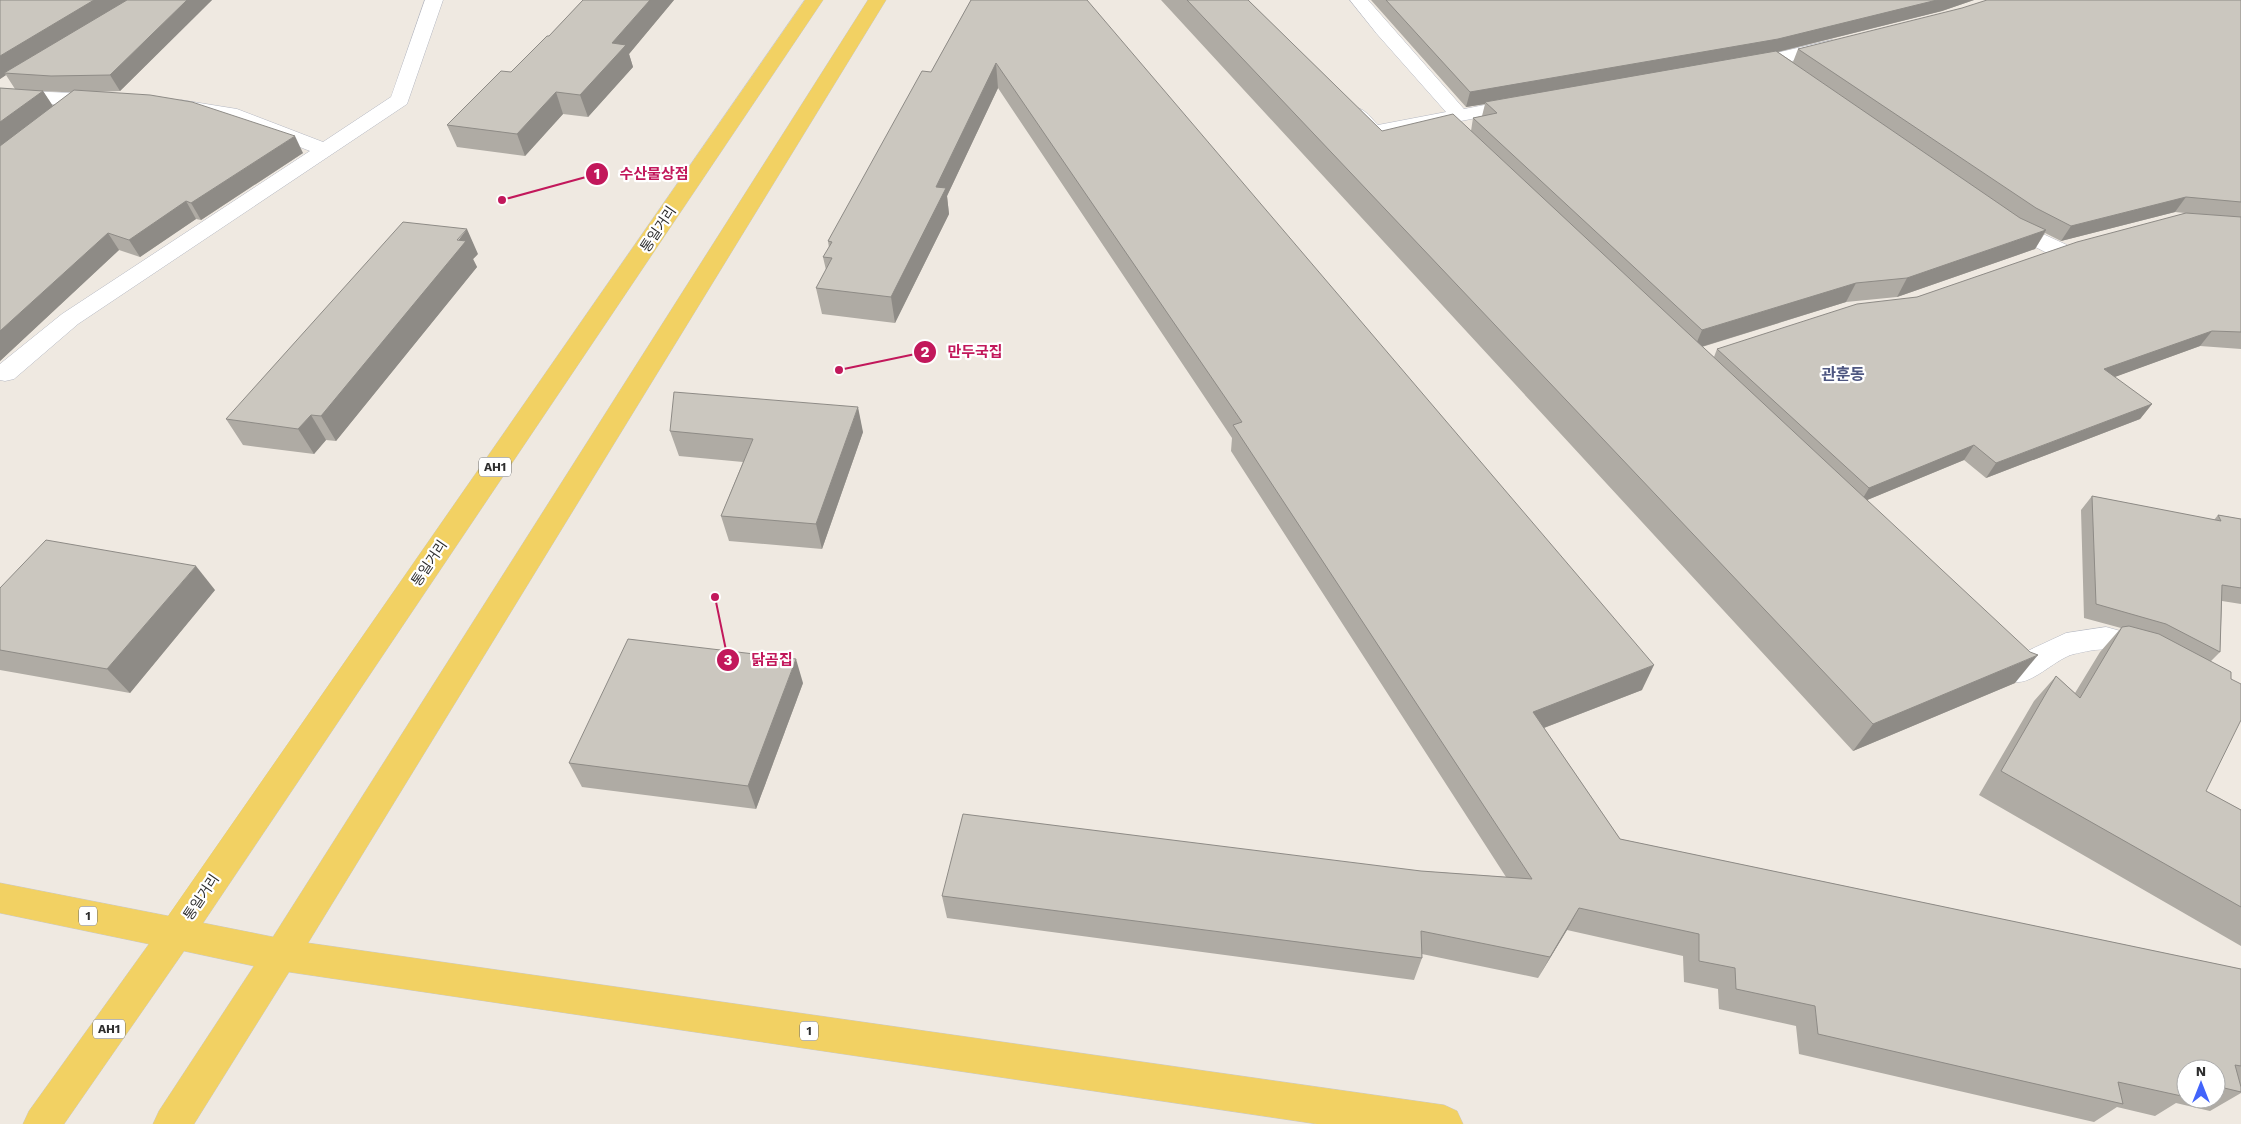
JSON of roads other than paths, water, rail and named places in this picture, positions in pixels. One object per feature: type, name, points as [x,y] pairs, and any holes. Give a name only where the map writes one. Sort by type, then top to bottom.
[{"type":"main road","name":"통일거리","points":[[42,1124],[176,934],[814,0]]},
{"type":"main road","points":[[172,1124],[281,955],[877,0]]},
{"type":"main road","name":"1","points":[[0,898],[281,955],[1444,1124]]},
{"type":"street","points":[[5,373],[70,319],[400,100],[434,0]]},
{"type":"street","points":[[1360,0],[1449,118],[1460,141]]},
{"type":"street","points":[[1727,68],[1781,66],[1847,42]]},
{"type":"street","points":[[0,88],[16,78]]},
{"type":"street","points":[[0,96],[79,100],[117,99]]},
{"type":"street","points":[[1340,98],[1374,132],[1538,101]]},
{"type":"street","points":[[59,116],[79,100]]},
{"type":"street","points":[[164,104],[230,113],[326,150]]},
{"type":"street","points":[[1993,213],[2018,230],[2068,248],[2031,260]]},
{"type":"street","points":[[1983,636],[2018,670],[2066,644],[2106,638],[2143,647],[2167,660]]},
{"type":"place","name":"수산물상점","points":[[502,200]]},
{"type":"place","name":"만두국집","points":[[839,370]]},
{"type":"place","name":"닭곰집","points":[[715,597]]},
{"type":"district","name":"관훈동","points":[[1843,374]]}]
